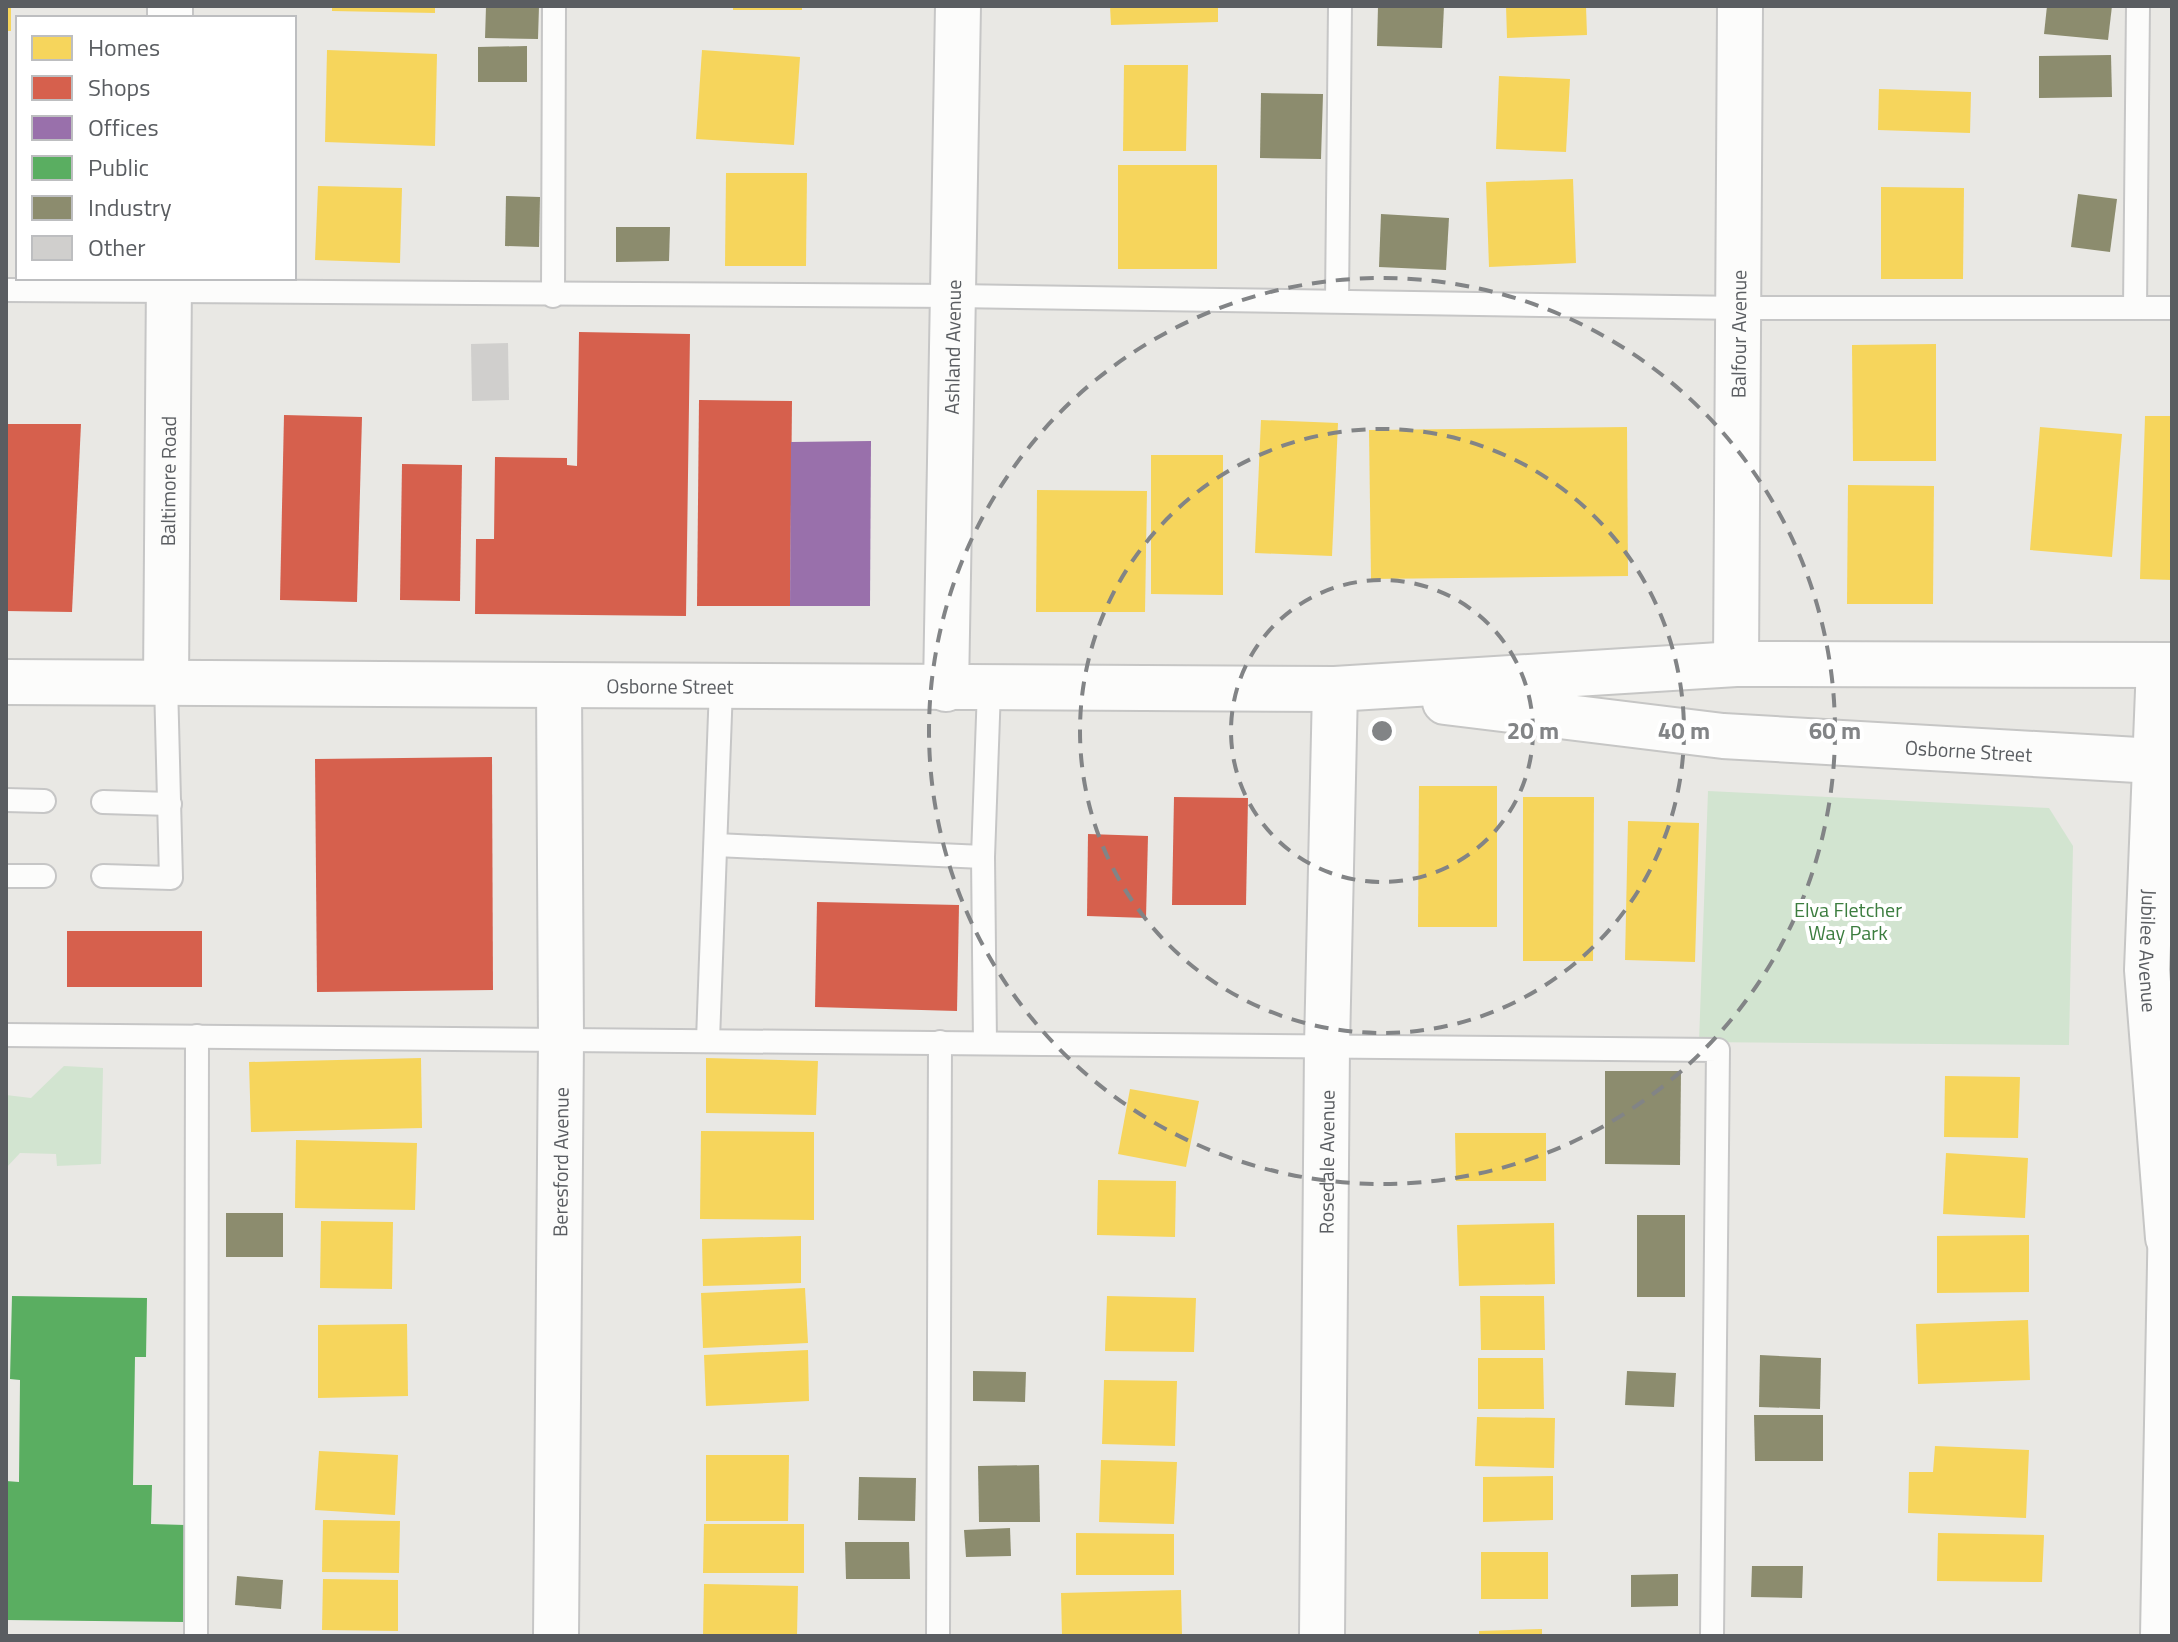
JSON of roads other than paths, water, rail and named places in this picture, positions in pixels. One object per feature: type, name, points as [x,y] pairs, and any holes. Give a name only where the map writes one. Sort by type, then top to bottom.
[{"type":"main road","name":"Ashland Avenue","points":[[946,689],[958,6]]},
{"type":"main road","name":"Balfour Avenue","points":[[1736,664],[1740,6]]},
{"type":"main road","name":"Baltimore Road","points":[[166,683],[168,285]]},
{"type":"main road","name":"Osborne Street","points":[[6,682],[1335,689],[1736,664],[2166,665]]},
{"type":"main road","name":"Jubilee Avenue","points":[[2163,1636],[2170,1219],[2147,970],[2164,762],[2166,665]]},
{"type":"main road","name":"Beresford Avenue","points":[[556,1636],[561,1039],[559,686]]},
{"type":"main road","name":"Osborne Street","points":[[1335,689],[1723,736],[2164,762]]},
{"type":"main road","name":"Rosedale Avenue","points":[[1322,1636],[1327,1046],[1335,689]]},
{"type":"lane","points":[[553,296],[554,6]]},
{"type":"lane","points":[[1337,301],[1340,6]]},
{"type":"lane","points":[[2135,308],[2138,6]]},
{"type":"lane","points":[[6,290],[168,285],[553,296],[955,296],[1740,308],[2172,308]]},
{"type":"lane","points":[[103,876],[171,878],[166,683]]},
{"type":"lane","points":[[708,1040],[721,687]]},
{"type":"lane","points":[[985,1043],[983,857],[989,689]]},
{"type":"lane","points":[[6,800],[44,801]]},
{"type":"lane","points":[[103,802],[170,804]]},
{"type":"lane","points":[[716,845],[983,857]]},
{"type":"lane","points":[[6,876],[44,876]]},
{"type":"lane","points":[[6,1035],[1718,1050],[1712,1636]]},
{"type":"lane","points":[[196,1636],[197,1036]]},
{"type":"lane","points":[[938,1636],[940,1042]]},
{"type":"park label","name":"Elva Fletcher Way Park","points":[[1848,920]]}]
